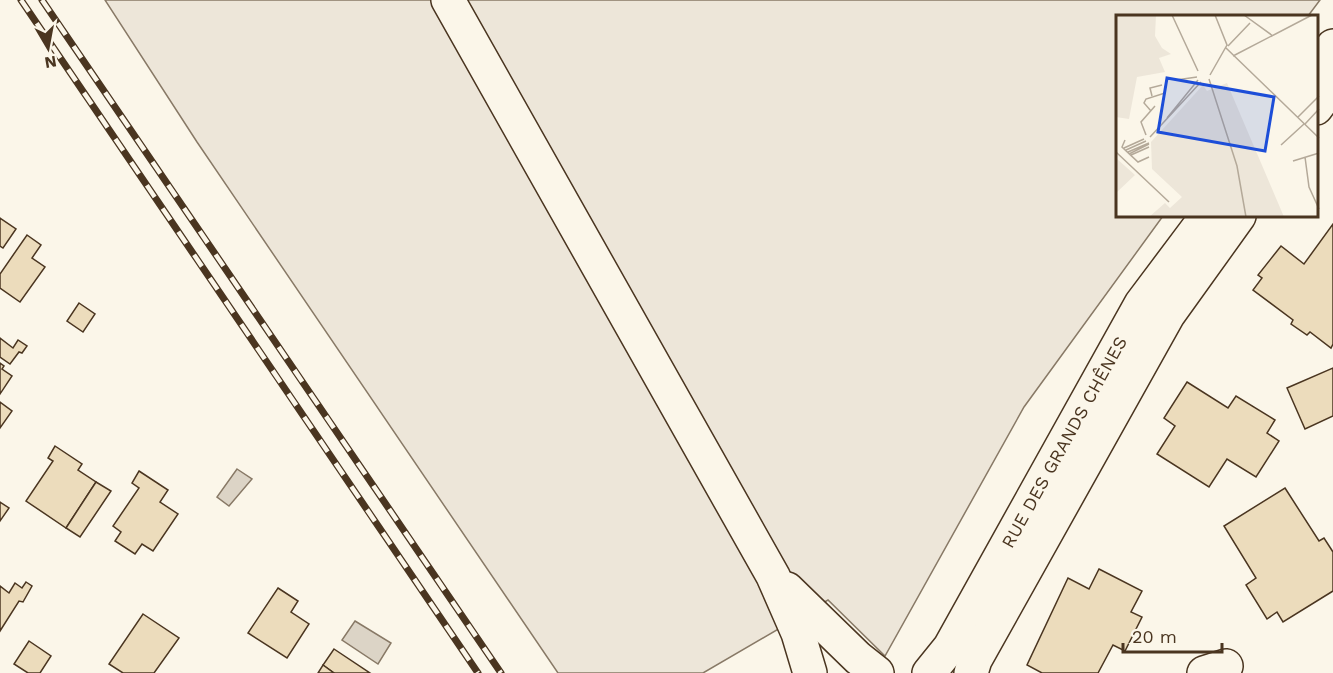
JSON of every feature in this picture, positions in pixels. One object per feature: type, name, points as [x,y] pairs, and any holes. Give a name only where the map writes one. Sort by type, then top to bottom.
[{"type":"street","points":[[448,0],[773,576],[798,633],[810,673]]},
{"type":"street","points":[[1318,67],[1333,46]]},
{"type":"street","points":[[1318,107],[1333,86]]},
{"type":"street","name":"RUE DES GRANDS CHÊNES","points":[[929,673],[950,647],[1141,304],[1206,218]]},
{"type":"street","name":"RUE DES GRANDS CHÊNES","points":[[971,673],[975,660],[1167,315],[1238,218]]},
{"type":"street","points":[[773,576],[858,658],[877,673]]},
{"type":"shaded area","points":[[105,0],[1320,0],[1309,15],[1116,15],[1116,218],[1162,218],[1024,407],[885,656],[828,600],[703,673],[558,673],[197,142]]},
{"type":"shaded area","points":[[237,469],[252,479],[229,506],[217,497]]},
{"type":"shaded area","points":[[355,621],[391,643],[378,664],[342,640]]},
{"type":"building","points":[[0,218],[16,229],[3,248],[0,246]]},
{"type":"building","points":[[1333,224],[1333,344],[1331,348],[1310,332],[1307,335],[1291,324],[1293,320],[1253,290],[1262,278],[1258,275],[1281,246],[1304,264]]},
{"type":"building","points":[[27,235],[41,245],[32,258],[45,267],[20,302],[0,288],[0,274]]},
{"type":"building","points":[[79,303],[95,314],[83,332],[67,321]]},
{"type":"building","points":[[0,338],[13,348],[18,340],[27,346],[10,364],[0,357]]},
{"type":"building","points":[[0,363],[4,366],[2,369],[12,376],[0,394]]},
{"type":"building","points":[[1333,368],[1333,416],[1305,429],[1287,388]]},
{"type":"building","points":[[1187,382],[1228,408],[1236,396],[1275,420],[1267,433],[1279,441],[1256,477],[1227,459],[1209,487],[1157,454],[1175,426],[1164,418]]},
{"type":"building","points":[[0,402],[12,411],[0,428]]},
{"type":"building","points":[[55,446],[82,464],[78,470],[96,482],[66,528],[26,501],[53,461],[48,458]]},
{"type":"building","points":[[139,471],[168,490],[160,502],[178,514],[153,551],[142,544],[135,554],[115,541],[121,532],[113,526],[139,488],[132,483]]},
{"type":"building","points":[[96,482],[111,491],[80,537],[66,528]]},
{"type":"building","points":[[1285,488],[1319,541],[1324,538],[1333,552],[1333,591],[1283,622],[1277,612],[1267,619],[1246,585],[1256,578],[1224,526]]},
{"type":"building","points":[[0,502],[9,508],[0,521]]},
{"type":"building","points":[[1099,569],[1142,591],[1131,612],[1142,617],[1125,651],[1113,645],[1098,673],[1042,673],[1027,665],[1068,578],[1089,589]]},
{"type":"building","points":[[26,582],[32,586],[23,602],[19,601],[0,631],[0,586],[9,593],[15,583],[22,588]]},
{"type":"building","points":[[278,588],[298,601],[291,612],[309,624],[287,658],[248,633]]},
{"type":"building","points":[[143,614],[179,638],[154,673],[123,673],[109,664]]},
{"type":"building","points":[[29,641],[51,656],[40,673],[28,673],[14,664]]},
{"type":"building","points":[[334,649],[370,673],[334,673],[323,665]]},
{"type":"building","points":[[323,665],[334,673],[318,673]]},
{"type":"railway","points":[[21,0],[478,673]]},
{"type":"railway","points":[[42,0],[501,673]]}]
